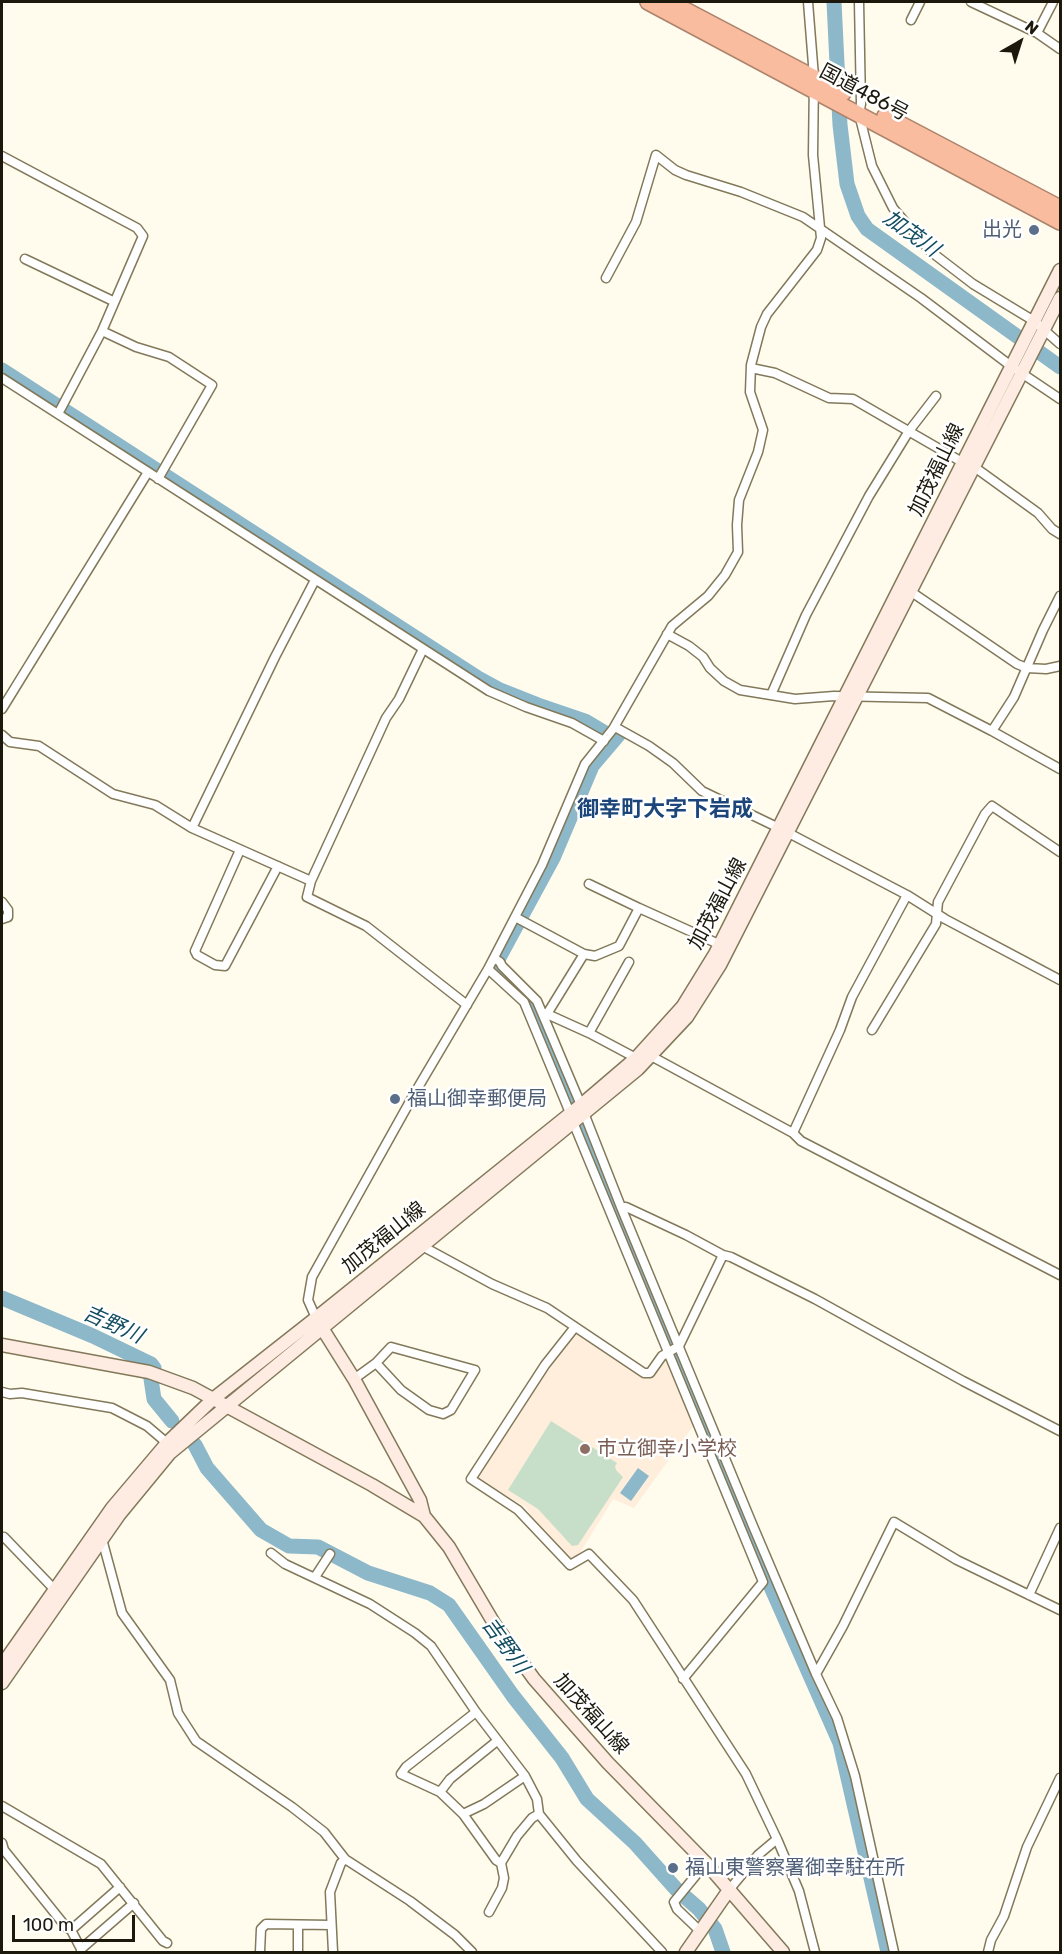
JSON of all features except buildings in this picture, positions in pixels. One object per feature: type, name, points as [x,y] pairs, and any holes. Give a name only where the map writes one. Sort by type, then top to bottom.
[{"type":"highway","name":"国道486号","points":[[648,2],[814,83]]},
{"type":"highway","name":"国道486号","points":[[670,2],[1060,222]]},
{"type":"highway","name":"国道486号","points":[[860,109],[1060,208]]},
{"type":"main road","name":"加茂福山線","points":[[2,1683],[102,1539],[161,1463],[319,1323],[577,1113],[638,1069],[687,1017],[1037,328],[1060,270]]},
{"type":"main road","name":"加茂福山線","points":[[1037,328],[1060,298]]},
{"type":"main road","name":"加茂福山線","points":[[851,697],[910,591],[968,464]]},
{"type":"main road","name":"加茂福山線","points":[[2,1665],[112,1508],[167,1443],[213,1399],[422,1246],[577,1113],[636,1058],[683,1006],[724,946]]},
{"type":"main road","points":[[319,1323],[354,1379],[420,1500],[424,1516]]},
{"type":"main road","points":[[2,1345],[153,1374],[193,1388],[213,1399]]},
{"type":"main road","name":"加茂福山線","points":[[213,1399],[372,1485],[424,1516],[449,1547],[495,1625],[534,1679],[608,1762],[706,1863],[783,1953]]},
{"type":"main road","points":[[686,1953],[729,1890]]},
{"type":"street","points":[[319,1323],[308,1300],[312,1277],[413,1096],[496,959],[542,865],[585,764],[609,734],[672,626],[708,596],[725,575],[738,552],[739,500],[758,452],[763,430],[750,392],[751,368],[761,327],[767,314],[817,250],[821,238],[813,155],[814,83],[807,2]]},
{"type":"street","points":[[859,2],[860,109],[872,166],[893,208],[930,251],[973,284],[1060,344]]},
{"type":"street","points":[[911,20],[920,2]]},
{"type":"street","points":[[975,2],[1037,33],[1060,49]]},
{"type":"street","points":[[1037,33],[1053,2]]},
{"type":"street","points":[[606,278],[636,222],[656,155],[675,170],[686,175],[741,192],[803,217],[892,281],[921,298],[1060,399]]},
{"type":"street","points":[[2,156],[137,228],[143,236],[102,331],[60,409]]},
{"type":"street","points":[[26,259],[113,301]]},
{"type":"street","points":[[102,331],[136,347],[169,357],[212,385],[158,479]]},
{"type":"street","points":[[751,368],[775,373],[829,399],[853,399],[968,464],[1038,513],[1052,529],[1060,534]]},
{"type":"street","points":[[2,378],[60,409],[158,479],[489,691],[572,723],[649,746],[673,763],[702,791],[907,894],[945,919],[1060,980]]},
{"type":"street","points":[[771,695],[812,605],[869,496],[909,431],[936,396]]},
{"type":"street","points":[[2,709],[148,472]]},
{"type":"street","points":[[192,828],[315,580]]},
{"type":"street","points":[[910,591],[1017,664],[1027,668],[1046,669],[1060,666]]},
{"type":"street","points":[[992,731],[1014,697],[1060,596]]},
{"type":"street","points":[[667,634],[689,646],[703,657],[710,668],[724,681],[740,690],[795,699],[928,698],[1060,770]]},
{"type":"street","points":[[423,649],[399,699],[386,718],[311,881],[307,897],[366,926],[467,1005]]},
{"type":"street","points":[[2,735],[10,742],[39,746],[113,794],[156,805],[192,828],[311,881]]},
{"type":"street","points":[[872,1030],[936,924],[938,902],[985,814],[992,806],[1060,852]]},
{"type":"street","points":[[240,850],[195,951],[215,965],[225,966],[278,867]]},
{"type":"street","points":[[589,884],[724,946]]},
{"type":"street","points":[[793,1133],[840,1030],[852,997],[907,894]]},
{"type":"street","points":[[2,902],[8,910],[8,917],[2,919]]},
{"type":"street","points":[[517,919],[584,954],[595,956],[619,946],[639,908]]},
{"type":"street","points":[[539,1015],[584,954]]},
{"type":"street","points":[[496,959],[537,1001],[539,1015],[577,1113],[673,1350],[763,1582],[683,1679]]},
{"type":"street","points":[[589,1033],[629,962]]},
{"type":"street","points":[[488,969],[539,1015],[589,1033],[636,1058],[651,1056],[793,1133],[801,1141],[1060,1275]]},
{"type":"street","points":[[539,1015],[577,1113],[621,1207],[673,1350],[847,1744],[894,1953]]},
{"type":"street","points":[[621,1207],[627,1207],[646,1216],[815,1299],[963,1381],[1060,1431]]},
{"type":"street","points":[[422,1246],[492,1284],[547,1308],[644,1373],[650,1373],[662,1356],[673,1350],[723,1255]]},
{"type":"street","points":[[575,1328],[545,1365],[471,1479],[518,1510],[570,1564],[589,1554],[633,1600],[746,1774],[799,1891],[815,1953]]},
{"type":"street","points":[[354,1379],[376,1363],[391,1347],[475,1370],[451,1410],[442,1414],[429,1410],[401,1390],[376,1363]]},
{"type":"street","points":[[2,1392],[22,1393],[112,1408],[147,1426],[167,1443]]},
{"type":"street","points":[[816,1674],[843,1626],[894,1522],[957,1560],[1060,1610]]},
{"type":"street","points":[[1029,1595],[1060,1528]]},
{"type":"street","points":[[4,1537],[54,1589]]},
{"type":"street","points":[[102,1539],[122,1614],[170,1680],[178,1713],[196,1742],[292,1807],[324,1832],[345,1859],[410,1901],[455,1935],[472,1953]]},
{"type":"street","points":[[271,1553],[285,1564],[370,1604],[416,1633],[431,1647],[476,1712],[525,1776],[537,1799],[539,1814],[576,1862],[662,1953]]},
{"type":"street","points":[[315,1577],[330,1554]]},
{"type":"street","points":[[476,1712],[406,1767],[401,1774],[440,1792],[463,1814],[496,1860],[501,1863]]},
{"type":"street","points":[[440,1792],[450,1779],[498,1741]]},
{"type":"street","points":[[463,1814],[484,1804],[525,1776]]},
{"type":"street","points":[[988,1952],[991,1940],[1004,1916],[1027,1847],[1060,1778]]},
{"type":"street","points":[[2,1806],[101,1864],[167,1943]]},
{"type":"street","points":[[489,1912],[502,1888],[504,1878],[501,1863],[517,1836],[532,1818],[539,1814]]},
{"type":"street","points":[[729,1890],[758,1855],[777,1839]]},
{"type":"street","points":[[2,1843],[4,1850],[70,1930],[81,1951],[134,1903]]},
{"type":"street","points":[[333,1953],[330,1892],[341,1863],[345,1859]]},
{"type":"street","points":[[706,1863],[674,1902],[677,1909],[706,1923]]},
{"type":"street","points":[[70,1930],[120,1887]]},
{"type":"street","points":[[260,1953],[261,1929],[266,1924],[331,1925]]},
{"type":"street","points":[[298,1926],[298,1953]]},
{"type":"shaded area","name":"市立御幸小学校","points":[[577,1334],[640,1375],[665,1358],[694,1425],[634,1508],[613,1499],[578,1556],[568,1559],[533,1520],[526,1507],[480,1480],[477,1473],[544,1371],[549,1370],[571,1335]]},
{"type":"green space","points":[[551,1421],[617,1463],[616,1470],[623,1477],[578,1545],[572,1546],[538,1509],[508,1490]]},
{"type":"water","points":[[638,1468],[649,1476],[631,1501],[620,1493]]},
{"type":"waterway","name":"加茂川","points":[[834,2],[840,125],[847,184],[858,216],[867,229],[1060,367]]},
{"type":"waterway","points":[[2,370],[478,678],[500,690],[585,721],[615,739]]},
{"type":"waterway","points":[[620,733],[592,766],[553,858],[495,965],[497,970],[532,1003],[536,1011],[756,1553],[840,1743],[888,1952]]},
{"type":"waterway","name":"吉野川","points":[[2,1298],[93,1336],[151,1364],[154,1368],[151,1379],[154,1399],[172,1421]]},
{"type":"waterway","name":"吉野川","points":[[195,1445],[207,1468],[261,1530],[289,1546],[318,1547],[368,1573],[430,1593],[449,1605],[513,1696],[562,1758],[587,1799],[635,1843],[676,1889],[699,1909],[715,1929],[723,1952]]},
{"type":"place","name":"出光","points":[[1034,230]]},
{"type":"place","name":"福山御幸郵便局","points":[[395,1099]]},
{"type":"place","name":"市立御幸小学校","points":[[585,1449]]},
{"type":"place","name":"福山東警察署御幸駐在所","points":[[673,1868]]},
{"type":"district","name":"御幸町大字下岩成","points":[[665,810]]}]
